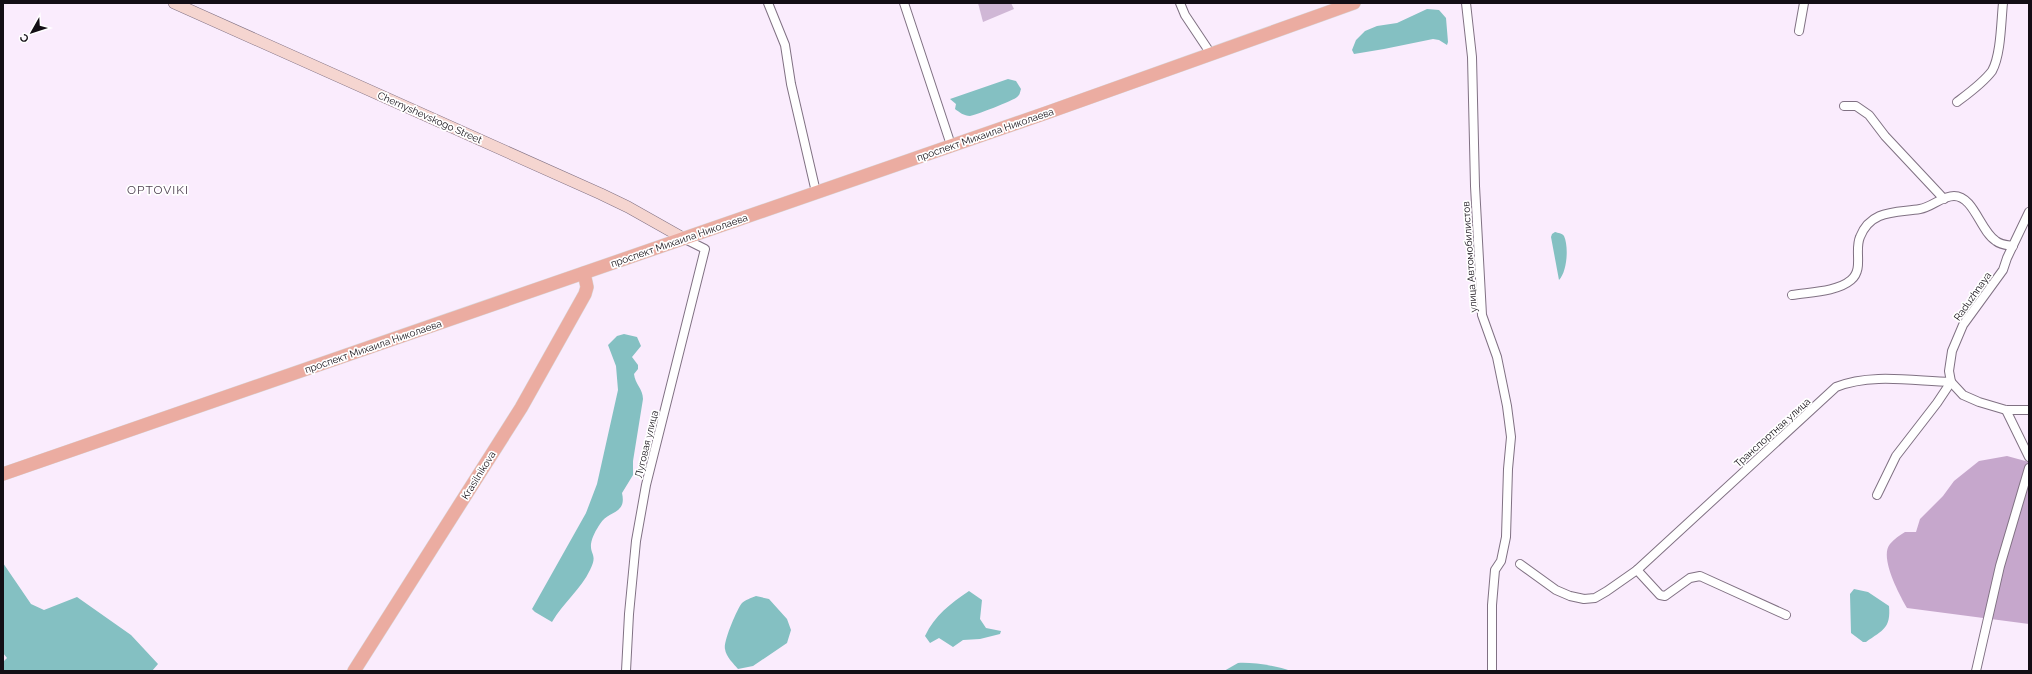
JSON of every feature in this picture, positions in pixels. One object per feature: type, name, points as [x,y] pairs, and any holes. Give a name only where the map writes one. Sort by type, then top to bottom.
[{"type":"main road","name":"Chernyshevskogo Street","points":[[174,3],[601,194],[628,207],[683,238]]},
{"type":"main road","name":"проспект Михаила Николаева","points":[[3,474],[584,273],[1354,3]]},
{"type":"main road","name":"Krasilnikova","points":[[354,671],[521,408],[584,294],[587,287],[584,273]]},
{"type":"street","points":[[768,3],[785,45],[791,84],[816,192]]},
{"type":"street","points":[[904,3],[951,145]]},
{"type":"street","points":[[1180,3],[1185,15],[1211,54]]},
{"type":"street","name":"улица Автомобилистов","points":[[1466,3],[1472,57],[1475,199],[1482,315],[1497,358],[1507,406],[1511,437],[1506,537],[1501,561],[1495,570],[1492,605],[1492,671]]},
{"type":"street","points":[[1798,31],[1804,3]]},
{"type":"street","points":[[1957,102],[1985,79],[1992,69],[1997,57],[2003,3]]},
{"type":"street","points":[[1844,106],[1856,106],[1869,115],[1885,136],[1944,199]]},
{"type":"street","points":[[1792,295],[1835,287],[1851,280],[1856,274],[1858,268],[1860,237],[1873,220],[1895,211],[1920,209],[1953,196],[1961,197],[1968,201],[1990,236],[1996,242],[2013,246]]},
{"type":"street","name":"Raduzhnaya","points":[[1950,382],[1949,371],[1952,351],[1963,326],[2003,270],[2007,258],[2029,212]]},
{"type":"street","name":"Луговая улица","points":[[626,671],[629,614],[636,541],[646,485],[705,249],[683,238]]},
{"type":"street","name":"Транспортная улица","points":[[1520,564],[1556,590],[1584,599],[1595,598],[1637,570],[1836,387],[1848,382],[1868,379],[1950,382]]},
{"type":"street","points":[[1877,495],[1896,456],[1937,403],[1950,382],[1963,395],[1979,402],[2006,410],[2029,410]]},
{"type":"street","points":[[2006,410],[2029,457]]},
{"type":"street","points":[[1976,671],[2000,566],[2029,468]]},
{"type":"street","points":[[1637,570],[1660,595],[1665,596],[1690,578],[1700,576],[1786,616]]},
{"type":"shaded area","points":[[978,3],[1011,3],[1014,9],[983,22]]},
{"type":"shaded area","points":[[1427,9],[1439,10],[1446,18],[1447,45],[1439,40],[1433,39],[1354,54],[1352,50],[1356,40],[1365,31],[1377,26],[1397,23]]},
{"type":"shaded area","points":[[1008,79],[1016,81],[1021,89],[1019,95],[1015,99],[970,116],[962,114],[955,109],[956,104],[950,99]]},
{"type":"shaded area","points":[[1555,232],[1564,236],[1567,253],[1564,271],[1559,280],[1551,237]]},
{"type":"shaded area","points":[[624,334],[637,337],[641,346],[632,357],[638,365],[638,369],[634,374],[643,395],[633,461],[633,475],[622,493],[622,505],[616,512],[603,520],[594,534],[591,548],[594,558],[590,570],[577,590],[552,622],[532,609],[586,513],[597,484],[618,390],[616,366],[608,345],[617,336]]},
{"type":"shaded area","points":[[2007,456],[2029,462],[2029,624],[1907,608],[1899,594],[1888,566],[1887,550],[1890,544],[1905,532],[1916,532],[1920,519],[1943,496],[1954,481],[1979,461]]},
{"type":"shaded area","points":[[3,563],[31,604],[44,610],[77,597],[131,635],[158,664],[152,671],[3,671],[3,662],[7,658],[3,653]]},
{"type":"shaded area","points":[[1854,589],[1868,592],[1889,606],[1889,619],[1885,628],[1866,642],[1863,642],[1851,633],[1850,594]]},
{"type":"shaded area","points":[[969,591],[982,600],[980,619],[986,628],[1001,631],[1000,634],[980,639],[963,640],[953,647],[939,638],[930,643],[925,636],[933,622],[949,605]]},
{"type":"shaded area","points":[[756,596],[769,599],[787,619],[791,630],[787,643],[753,666],[738,669],[727,655],[725,649],[726,640],[734,618],[742,603]]},
{"type":"shaded area","points":[[1238,663],[1265,665],[1291,671],[1224,671]]},
{"type":"district","name":"OPTOVIKI","points":[[158,190]]}]
